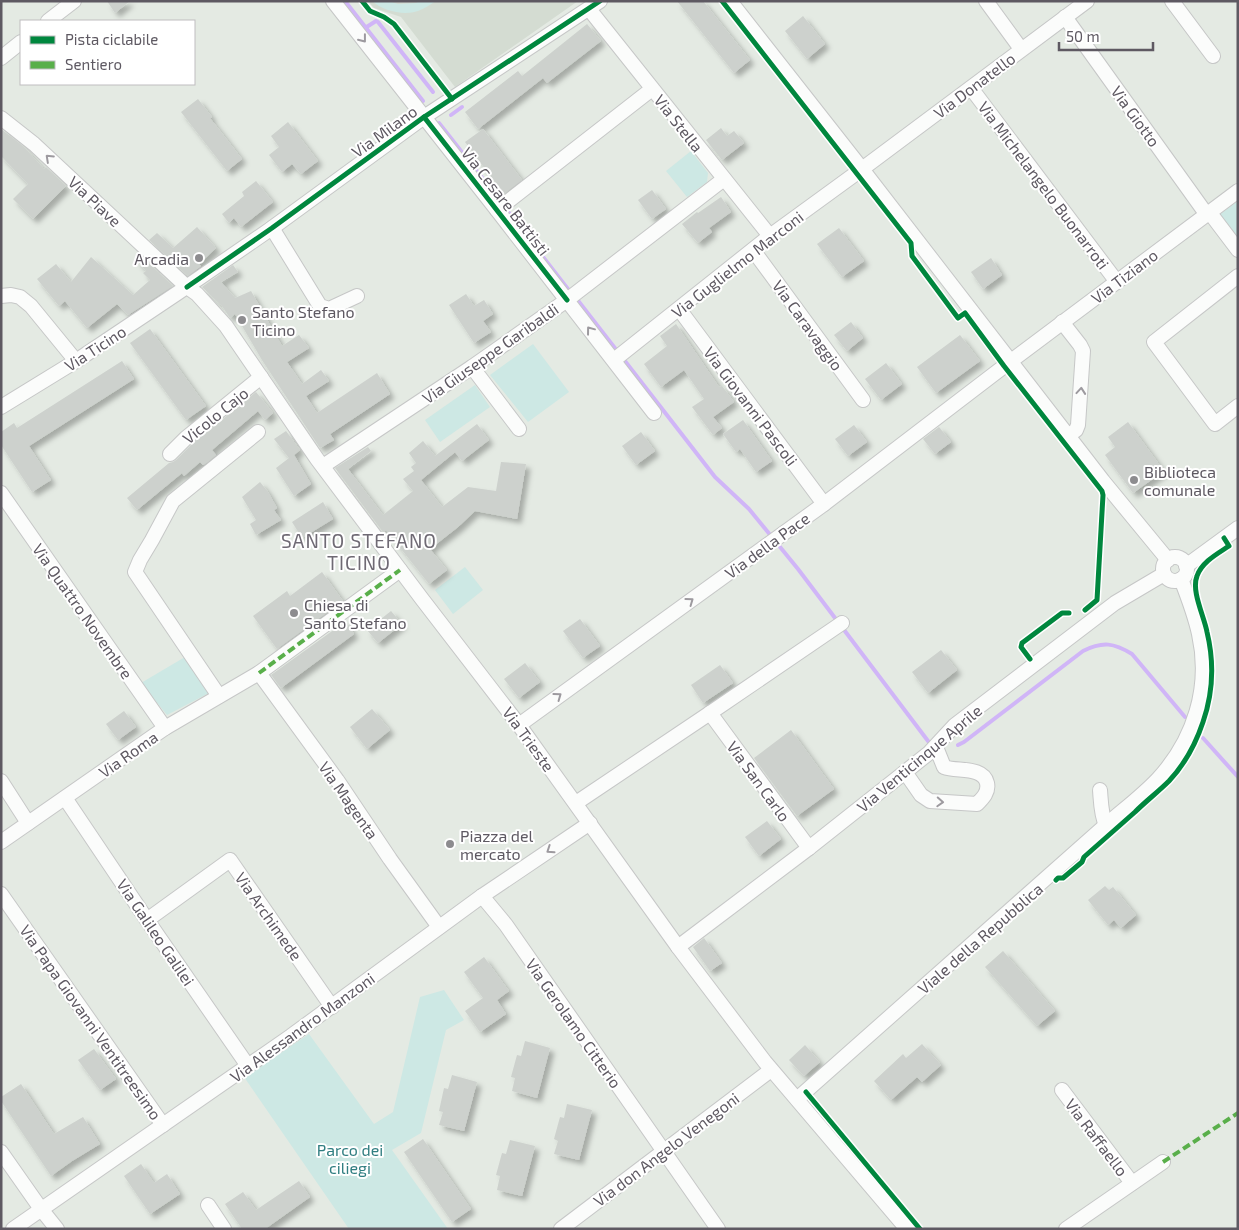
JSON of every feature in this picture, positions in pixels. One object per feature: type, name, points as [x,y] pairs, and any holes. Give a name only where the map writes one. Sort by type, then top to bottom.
[{"type":"street","points":[[49,20],[74,1]]},
{"type":"street","name":"Via Cesare Battisti","points":[[333,1],[424,117],[501,207],[618,357],[654,413]]},
{"type":"street","points":[[730,1],[1103,481],[1168,560]]},
{"type":"street","points":[[986,1],[1021,49]]},
{"type":"street","name":"Via Donatello","points":[[862,169],[1087,1]]},
{"type":"street","points":[[1172,1],[1213,56]]},
{"type":"street","name":"Via Milano","points":[[187,287],[272,228],[424,117],[594,5]]},
{"type":"street","name":"Via Stella","points":[[594,5],[652,89],[770,236]]},
{"type":"street","name":"Via Giotto","points":[[1065,17],[1209,214],[1238,250]]},
{"type":"street","points":[[1,58],[20,43]]},
{"type":"street","name":"Via Michelangelo Buonarroti","points":[[971,88],[1117,282]]},
{"type":"street","points":[[501,207],[652,89]]},
{"type":"street","name":"Via Piave","points":[[1,118],[34,144],[187,287],[197,294],[226,326],[261,378]]},
{"type":"street","name":"Via Guglielmo Marconi","points":[[618,357],[770,236],[862,169]]},
{"type":"street","name":"Via Giuseppe Garibaldi","points":[[323,466],[571,297],[724,179]]},
{"type":"street","name":"Via Tiziano","points":[[1010,361],[1238,191]]},
{"type":"street","points":[[272,228],[320,306],[329,309],[357,296]]},
{"type":"street","name":"Via Caravaggio","points":[[753,250],[863,400]]},
{"type":"street","points":[[1238,276],[1154,342],[1215,424],[1238,406]]},
{"type":"street","name":"Via Ticino","points":[[1,407],[76,361],[187,287]]},
{"type":"street","points":[[1,296],[11,295],[20,297],[31,306],[76,361]]},
{"type":"street","name":"Via Giovanni Pascoli","points":[[678,309],[824,504]]},
{"type":"street","points":[[1062,322],[1083,351],[1078,425],[1076,430],[1068,436]]},
{"type":"street","name":"Via della Pace","points":[[519,725],[824,504],[1010,361]]},
{"type":"street","points":[[472,366],[519,429]]},
{"type":"street","name":"Vicolo Cajo","points":[[170,454],[186,438],[261,378]]},
{"type":"street","name":"Via Trieste","points":[[261,378],[323,466],[519,725],[678,947],[771,1070],[907,1229]]},
{"type":"street","points":[[220,696],[135,572],[173,501],[258,432]]},
{"type":"street","name":"Via Quattro Novembre","points":[[1,493],[165,728]]},
{"type":"street","points":[[1186,566],[1238,528]]},
{"type":"street","points":[[1171,558],[1178,558],[1186,566],[1186,574],[1181,580],[1173,581],[1166,578],[1164,574],[1163,566],[1171,558]]},
{"type":"street","name":"Via Roma","points":[[1,842],[165,728],[259,673],[400,570]]},
{"type":"street","name":"Via Venticinque Aprile","points":[[678,947],[809,848],[905,772],[936,747],[955,725],[1108,608],[1164,574]]},
{"type":"street","name":"Viale della Repubblica","points":[[797,1099],[1106,826],[1157,780],[1173,760],[1184,744],[1191,728],[1201,697],[1203,680],[1203,659],[1199,635],[1181,580]]},
{"type":"street","points":[[576,803],[839,625]]},
{"type":"street","name":"Via Magenta","points":[[259,673],[337,780],[439,927]]},
{"type":"street","name":"Via San Carlo","points":[[710,713],[809,848]]},
{"type":"street","points":[[905,772],[921,795],[930,801],[977,804],[984,797],[988,788],[986,779],[979,772],[944,767],[936,747]]},
{"type":"street","points":[[1,781],[28,823]]},
{"type":"street","points":[[1100,790],[1106,826]]},
{"type":"street","name":"Via Galileo Galilei","points":[[65,798],[248,1066]]},
{"type":"street","name":"Via Alessandro Manzoni","points":[[13,1229],[332,1007],[482,896],[590,823]]},
{"type":"street","name":"Via Archimede","points":[[147,920],[230,860],[332,1007]]},
{"type":"street","name":"Via Papa Giovanni Ventitreesimo","points":[[1,894],[163,1125]]},
{"type":"street","name":"Via Gerolamo Citterio","points":[[482,896],[506,925],[718,1229]]},
{"type":"street","name":"Via don Angelo Venegoni","points":[[561,1229],[771,1070]]},
{"type":"street","name":"Via Raffaello","points":[[1062,1090],[1132,1183]]},
{"type":"street","points":[[1,1152],[57,1229]]},
{"type":"street","name":"Via Raffaello","points":[[1066,1229],[1163,1162]]},
{"type":"street","points":[[208,1205],[224,1229]]},
{"type":"shaded area","points":[[368,1],[578,1],[455,87],[401,17],[374,8]]},
{"type":"green space","points":[[372,1],[389,1],[398,4],[436,1],[420,10],[400,13],[388,10]]},
{"type":"green space","points":[[691,151],[708,173],[707,182],[687,197],[666,171]]},
{"type":"green space","points":[[1238,201],[1238,240],[1219,215]]},
{"type":"green space","points":[[533,344],[569,392],[528,422],[490,375]]},
{"type":"green space","points":[[475,385],[490,407],[440,442],[425,420]]},
{"type":"green space","points":[[465,567],[483,590],[453,614],[435,590]]},
{"type":"green space","points":[[185,657],[209,693],[167,715],[141,683]]},
{"type":"green space","name":"Parco dei ciliegi","points":[[444,990],[464,1020],[446,1030],[421,1133],[392,1150],[448,1229],[349,1229],[244,1077],[309,1034],[374,1124],[393,1112],[420,997]]},
{"type":"building","points":[[107,1],[130,1],[115,13]]},
{"type":"building","points":[[677,1],[703,1],[750,60],[734,73]]},
{"type":"building","points":[[803,16],[825,44],[807,59],[785,31]]},
{"type":"building","points":[[587,24],[601,41],[547,83],[543,78],[478,129],[465,112],[518,71],[522,76]]},
{"type":"building","points":[[198,99],[212,117],[210,118],[242,159],[227,171],[181,112]]},
{"type":"building","points":[[288,122],[318,161],[301,174],[292,164],[282,172],[269,155],[279,147],[271,136]]},
{"type":"building","points":[[721,128],[727,136],[734,131],[744,143],[722,160],[706,140]]},
{"type":"building","points":[[1,129],[23,146],[44,169],[46,167],[66,186],[33,219],[13,199],[28,184],[1,156]]},
{"type":"building","points":[[483,129],[522,180],[504,194],[465,142]]},
{"type":"building","points":[[256,181],[273,202],[241,227],[234,218],[229,223],[222,214],[244,196],[242,192]]},
{"type":"building","points":[[652,190],[666,209],[652,219],[638,200]]},
{"type":"building","points":[[721,197],[731,212],[709,228],[712,232],[698,243],[682,224]]},
{"type":"building","points":[[197,227],[216,248],[199,264],[201,266],[188,276],[149,240],[157,233],[173,248]]},
{"type":"building","points":[[839,228],[864,261],[842,277],[817,244]]},
{"type":"building","points":[[141,256],[173,286],[128,315],[117,304],[87,328],[65,301],[59,306],[37,279],[56,264],[71,282],[91,257],[133,295],[150,280],[143,273],[146,271],[136,260]]},
{"type":"building","points":[[991,258],[1002,275],[983,289],[971,272]]},
{"type":"building","points":[[233,265],[238,272],[221,282],[235,298],[251,291],[282,346],[299,335],[309,348],[287,362],[302,384],[321,370],[329,381],[306,396],[317,413],[377,373],[390,394],[330,434],[334,440],[320,448],[262,360],[235,314],[230,318],[222,306],[202,287]]},
{"type":"building","points":[[466,294],[474,306],[484,300],[493,314],[483,321],[491,332],[474,343],[449,305]]},
{"type":"building","points":[[851,322],[863,338],[847,351],[834,335]]},
{"type":"building","points":[[676,324],[719,387],[722,386],[734,402],[713,417],[722,428],[713,435],[692,407],[704,399],[684,370],[661,387],[644,364],[667,346],[660,336]]},
{"type":"building","points":[[150,329],[206,406],[186,420],[130,343]]},
{"type":"building","points":[[960,335],[980,361],[936,393],[917,367]]},
{"type":"building","points":[[122,361],[134,379],[29,446],[51,480],[32,492],[1,445],[1,432],[14,423],[17,428]]},
{"type":"building","points":[[886,363],[902,384],[881,400],[865,379]]},
{"type":"building","points":[[256,392],[273,413],[265,420],[258,411],[212,450],[216,455],[208,462],[203,465],[200,462],[184,476],[182,473],[137,510],[127,498],[169,463],[176,460],[192,444]]},
{"type":"building","points":[[743,420],[772,461],[756,472],[740,449],[736,452],[723,434]]},
{"type":"building","points":[[1128,422],[1164,471],[1133,493],[1105,455],[1115,447],[1108,437]]},
{"type":"building","points":[[477,424],[489,440],[462,461],[455,452],[421,480],[442,507],[468,487],[496,491],[501,462],[526,464],[517,519],[475,511],[430,549],[447,570],[429,584],[386,530],[383,532],[335,468],[368,447],[371,451],[348,469],[383,515],[413,491],[403,479],[414,471],[411,467],[416,463],[409,453],[423,441],[435,456]]},
{"type":"building","points":[[854,425],[867,442],[848,456],[835,439]]},
{"type":"building","points":[[939,427],[951,442],[935,454],[923,439]]},
{"type":"building","points":[[286,431],[300,450],[294,455],[311,484],[294,496],[276,468],[289,458],[274,439]]},
{"type":"building","points":[[641,432],[655,451],[636,465],[622,446]]},
{"type":"building","points":[[260,482],[277,508],[274,510],[281,520],[256,535],[250,524],[256,520],[242,497]]},
{"type":"building","points":[[323,502],[333,519],[302,538],[292,522]]},
{"type":"building","name":"Chiesa di Santo Stefano","points":[[322,572],[343,601],[277,649],[253,616],[287,591],[290,596]]},
{"type":"building","points":[[391,611],[402,624],[378,643],[367,630]]},
{"type":"building","points":[[580,619],[600,646],[583,658],[563,631]]},
{"type":"building","points":[[346,621],[354,634],[281,688],[271,675]]},
{"type":"building","points":[[941,650],[957,670],[928,693],[912,672]]},
{"type":"building","points":[[525,663],[540,682],[519,698],[504,679]]},
{"type":"building","points":[[720,665],[733,683],[703,703],[691,685]]},
{"type":"building","points":[[372,709],[390,730],[367,749],[350,727]]},
{"type":"building","points":[[124,711],[136,727],[118,740],[106,724]]},
{"type":"building","points":[[791,730],[834,789],[797,816],[754,758]]},
{"type":"building","points":[[767,821],[781,839],[759,856],[745,837]]},
{"type":"building","points":[[1105,886],[1109,890],[1113,887],[1136,915],[1121,928],[1114,920],[1108,925],[1088,900]]},
{"type":"building","points":[[704,938],[722,963],[710,971],[693,947]]},
{"type":"building","points":[[1003,951],[1055,1011],[1037,1026],[985,967]]},
{"type":"building","points":[[484,957],[509,991],[497,1000],[506,1014],[480,1032],[465,1011],[483,998],[464,972]]},
{"type":"building","points":[[525,1041],[550,1048],[537,1098],[512,1091],[515,1078],[511,1077],[517,1055],[521,1056]]},
{"type":"building","points":[[922,1044],[941,1065],[922,1082],[917,1077],[891,1100],[874,1081],[903,1054],[906,1058]]},
{"type":"building","points":[[805,1045],[820,1062],[804,1076],[789,1060]]},
{"type":"building","points":[[94,1049],[116,1079],[100,1090],[78,1060]]},
{"type":"building","points":[[452,1075],[477,1082],[464,1131],[439,1125],[443,1112],[439,1111],[444,1088],[448,1089]]},
{"type":"building","points":[[21,1084],[54,1134],[83,1117],[100,1144],[51,1176],[1,1101],[1,1097]]},
{"type":"building","points":[[567,1104],[592,1110],[579,1160],[554,1154],[558,1141],[554,1139],[560,1117],[564,1118]]},
{"type":"building","points":[[423,1139],[471,1209],[452,1222],[404,1152]]},
{"type":"building","points":[[510,1140],[535,1146],[522,1196],[497,1190],[500,1176],[496,1175],[502,1153],[506,1154]]},
{"type":"building","points":[[141,1164],[154,1183],[167,1174],[180,1194],[150,1214],[124,1176]]},
{"type":"building","points":[[299,1181],[310,1197],[265,1229],[242,1229],[225,1204],[243,1192],[256,1210]]},
{"type":"waterway","points":[[345,1],[423,101]]},
{"type":"waterway","points":[[365,28],[376,21],[378,22],[433,92]]},
{"type":"waterway","points":[[451,115],[462,107]]},
{"type":"waterway","points":[[439,123],[501,202]]},
{"type":"waterway","points":[[505,208],[571,293]]},
{"type":"waterway","points":[[576,298],[715,477],[749,509],[798,569],[928,741]]},
{"type":"waterway","points":[[958,745],[1083,651],[1103,645],[1120,647],[1132,654],[1185,717]]},
{"type":"waterway","points":[[1203,738],[1238,777]]},
{"type":"marked path","points":[[259,673],[400,570]]},
{"type":"marked path","points":[[1163,1162],[1238,1113]]},
{"type":"cycle path","points":[[362,1],[370,11],[394,24],[452,99]]},
{"type":"cycle path","points":[[187,287],[272,228],[424,117],[600,1]]},
{"type":"cycle path","points":[[722,1],[911,243],[912,256],[958,318],[965,313],[1102,491],[1097,600],[1085,610]]},
{"type":"cycle path","points":[[424,117],[567,300]]},
{"type":"cycle path","points":[[1056,880],[1063,878],[1082,862],[1084,857],[1169,781],[1185,761],[1193,746],[1206,711],[1211,688],[1211,654],[1197,596],[1196,582],[1199,571],[1206,562],[1229,546],[1224,538]]},
{"type":"cycle path","points":[[1030,659],[1021,647],[1022,643],[1062,613],[1069,613]]},
{"type":"cycle path","points":[[806,1092],[920,1229]]},
{"type":"place","name":"Arcadia","points":[[199,258]]},
{"type":"place","name":"Santo Stefano Ticino","points":[[242,320]]},
{"type":"place","name":"Biblioteca comunale","points":[[1134,480]]},
{"type":"place","name":"Chiesa di Santo Stefano","points":[[294,613]]},
{"type":"place","name":"Piazza del mercato","points":[[450,844]]},
{"type":"district","name":"SANTO STEFANO TICINO","points":[[359,551]]}]
